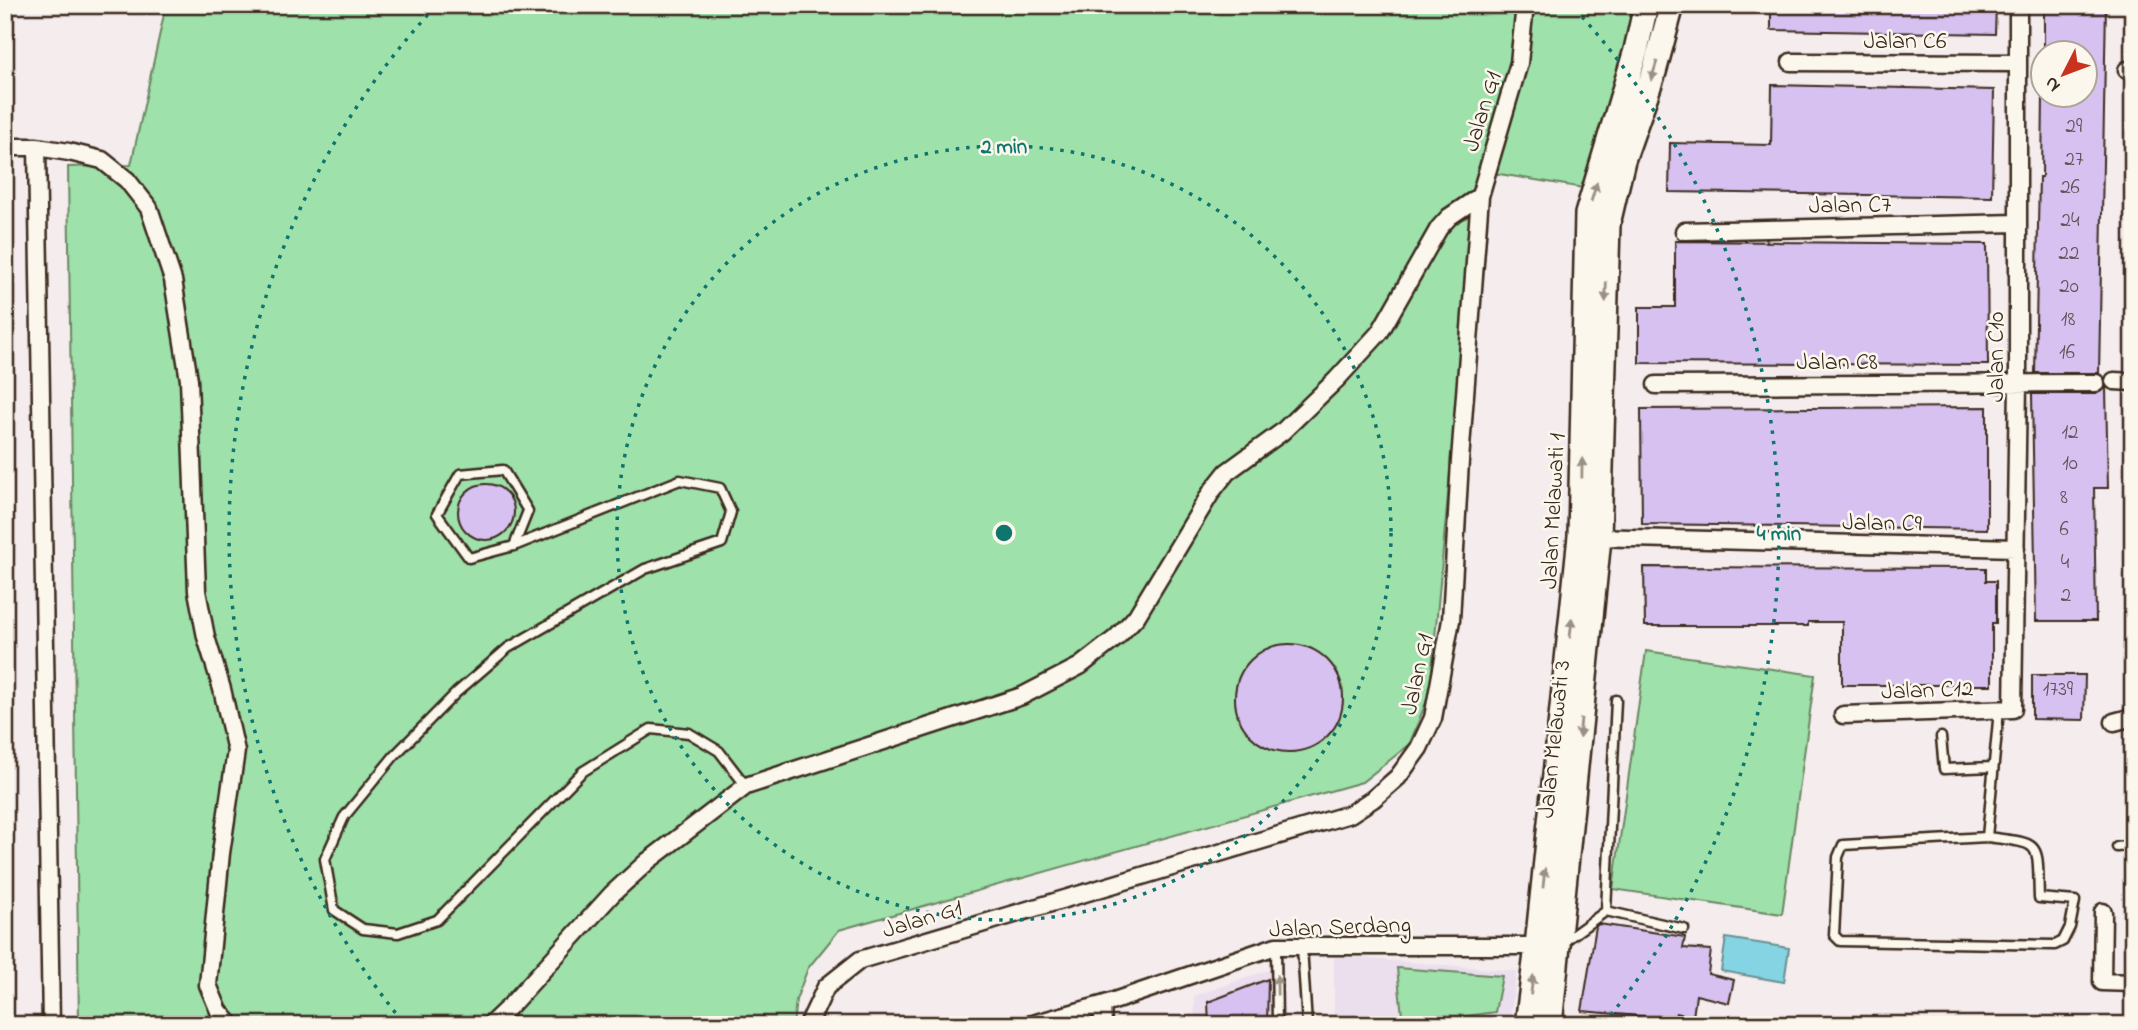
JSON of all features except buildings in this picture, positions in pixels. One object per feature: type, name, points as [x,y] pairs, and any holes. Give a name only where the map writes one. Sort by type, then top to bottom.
[{"type":"street","name":"Jalan G1","points":[[808,1025],[826,987],[860,960],[1350,814],[1373,799],[1398,777],[1419,748],[1433,718],[1451,620],[1479,196],[1519,63],[1525,5]]},
{"type":"street","name":"Jalan Melawati 1","points":[[1590,537],[1587,214],[1636,50],[1646,5]]},
{"type":"street","name":"Jalan Melawati 1","points":[[1550,1025],[1548,946],[1590,537],[1608,224],[1623,160],[1654,72],[1672,5]]},
{"type":"street","name":"Jalan C10","points":[[2006,709],[2016,548],[2018,5]]},
{"type":"street","name":"Jalan C6","points":[[1791,62],[2018,63]]},
{"type":"street","points":[[5,146],[37,147],[102,160],[127,180],[149,208],[173,280],[189,380],[197,592],[236,751],[221,853],[208,985],[219,1011],[231,1025]]},
{"type":"street","points":[[37,147],[51,1025]]},
{"type":"street","points":[[491,1025],[612,894],[648,862],[746,786],[1022,696],[1080,666],[1115,639],[1136,617],[1212,491],[1227,472],[1282,432],[1336,380],[1380,332],[1439,228],[1449,217],[1479,196]]},
{"type":"street","name":"Jalan C7","points":[[1684,231],[2017,223]]},
{"type":"street","points":[[2114,381],[2133,382]]},
{"type":"street","name":"Jalan C8","points":[[1656,385],[2095,383]]},
{"type":"street","name":"Jalan C9","points":[[1590,537],[2016,548]]},
{"type":"street","name":"Jalan C12","points":[[1843,715],[2006,709]]},
{"type":"street","points":[[2114,722],[2133,718]]},
{"type":"street","points":[[2103,912],[2102,982],[2133,983]]},
{"type":"street","name":"Jalan Serdang","points":[[1029,1025],[1102,1005],[1276,946],[1548,946]]},
{"type":"street","name":"Jalan Melawati 1","points":[[1527,1025],[1548,946]]},
{"type":"street","points":[[1102,1005],[1103,1025]]},
{"type":"lane","points":[[514,546],[528,511],[503,470],[460,474],[437,514],[469,558],[514,546],[680,480],[720,488],[730,512],[722,543],[645,569],[508,648],[456,693],[394,756],[344,817],[326,859],[334,910],[363,929],[398,933],[437,920],[582,772],[651,729],[689,733],[719,751],[746,786]]},
{"type":"lane","points":[[1606,911],[1616,700]]},
{"type":"lane","points":[[1987,837],[1993,767],[2006,709]]},
{"type":"lane","points":[[1941,737],[1944,769],[1993,767]]},
{"type":"lane","points":[[1987,837],[2028,842],[2038,856],[2039,898],[2075,901],[2070,927],[2063,941],[2055,945],[1840,940],[1834,935],[1838,857],[1843,845],[1987,837]]},
{"type":"lane","points":[[2117,847],[2133,845]]},
{"type":"lane","points":[[1548,946],[1606,911],[1684,929]]},
{"type":"lane","points":[[1276,946],[1278,1025]]},
{"type":"lane","points":[[1302,947],[1307,1025]]},
{"type":"shaded area","points":[[1334,956],[1517,971],[1509,1025],[1334,1025]]},
{"type":"shaded area","points":[[1283,965],[1285,1025],[1195,1025],[1194,996]]},
{"type":"green space","points":[[166,5],[1633,5],[1596,190],[1493,173],[1475,237],[1430,692],[1409,745],[1362,782],[839,930],[808,968],[796,1000],[793,1025],[79,1025],[68,167],[131,165]]},
{"type":"green space","points":[[1646,651],[1815,675],[1782,914],[1613,889]]},
{"type":"green space","points":[[1397,968],[1502,976],[1495,1012],[1403,1025]]},
{"type":"water","points":[[1726,938],[1789,948],[1784,982],[1721,971]]}]
